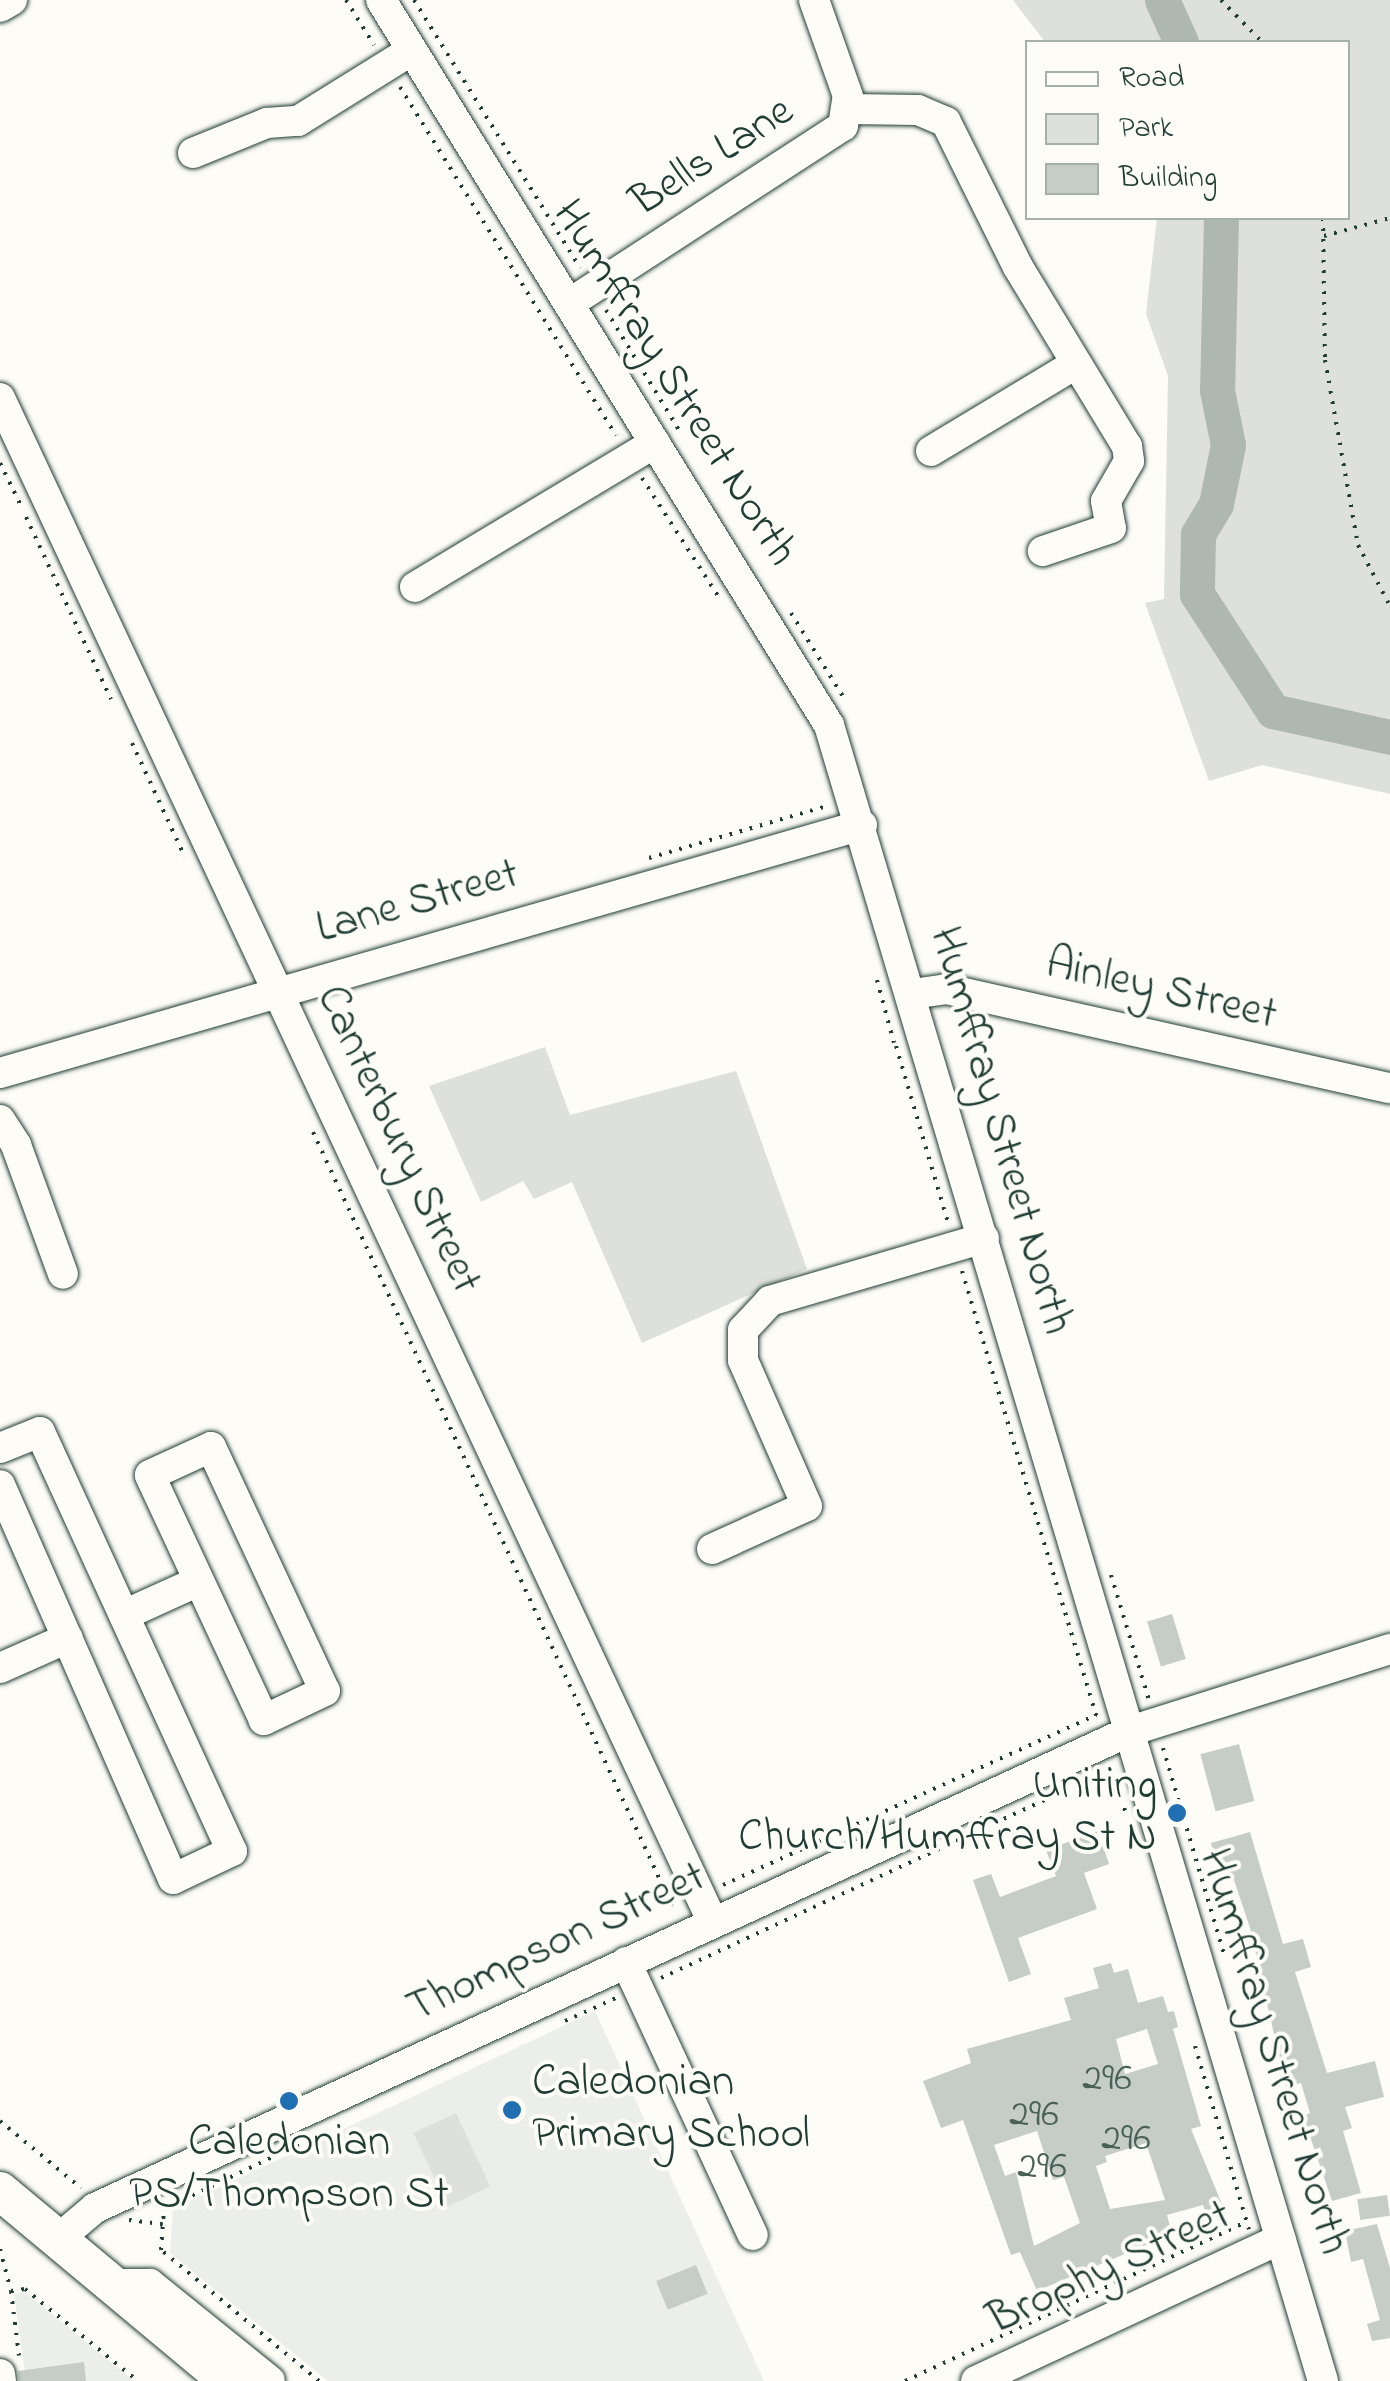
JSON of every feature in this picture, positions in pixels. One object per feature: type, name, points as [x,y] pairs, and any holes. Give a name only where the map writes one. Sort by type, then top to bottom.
[{"type":"main road","points":[[0,2192],[228,2381]]},
{"type":"street","points":[[0,7],[12,0]]},
{"type":"street","name":"Humffray Street North","points":[[381,0],[400,58],[581,296],[656,447],[823,713],[848,823],[912,994],[969,1243],[1111,1739],[1261,2237],[1323,2381]]},
{"type":"street","name":"Bells Lane","points":[[581,296],[835,133],[849,109],[814,0]]},
{"type":"street","points":[[193,153],[255,126],[298,121],[400,58]]},
{"type":"street","points":[[849,109],[918,110],[946,122],[1076,364],[1127,446],[1129,461],[1106,501],[1108,531],[1043,550]]},
{"type":"street","points":[[931,451],[1076,364]]},
{"type":"street","name":"Canterbury Street","points":[[0,398],[712,1921]]},
{"type":"street","points":[[415,588],[656,447]]},
{"type":"street","name":"Lane Street","points":[[0,1073],[848,823]]},
{"type":"street","name":"Ainley Street","points":[[912,994],[946,989],[1390,1088]]},
{"type":"street","points":[[0,1120],[16,1145],[64,1274]]},
{"type":"street","points":[[712,1549],[807,1506],[743,1360],[743,1330],[770,1301],[969,1243]]},
{"type":"street","points":[[0,1448],[40,1432],[232,1851],[173,1879],[0,1486]]},
{"type":"street","points":[[211,1447],[325,1691],[264,1720],[199,1582],[150,1475],[211,1447]]},
{"type":"street","points":[[124,1615],[199,1582]]},
{"type":"street","points":[[0,1668],[68,1638]]},
{"type":"street","name":"Thompson Street","points":[[56,2241],[101,2205],[632,1975],[712,1921],[1111,1739],[1390,1649]]},
{"type":"street","points":[[632,1975],[753,2234]]},
{"type":"street","name":"Brophy Street","points":[[976,2381],[1261,2237]]},
{"type":"street","points":[[108,2284],[150,2284],[270,2381]]},
{"type":"path","points":[[346,0],[400,58],[656,447]]},
{"type":"path","points":[[414,0],[581,296],[656,447],[720,599]]},
{"type":"path","points":[[1221,0],[1260,40]]},
{"type":"path","points":[[1324,236],[1390,218]]},
{"type":"path","points":[[1324,220],[1325,360],[1358,545],[1390,606]]},
{"type":"path","points":[[0,463],[118,714]]},
{"type":"path","points":[[126,732],[194,875]]},
{"type":"path","points":[[822,787],[848,823]]},
{"type":"path","points":[[896,1046],[969,1243],[1111,1739],[1129,1824]]},
{"type":"path","points":[[309,1122],[672,1908]]},
{"type":"path","points":[[1094,1776],[1111,1739]]},
{"type":"path","points":[[719,1887],[1111,1739]]},
{"type":"path","points":[[550,2028],[632,1975],[1059,1793]]},
{"type":"path","points":[[904,2381],[1261,2237],[1191,2030]]},
{"type":"path","points":[[0,2121],[116,2218],[163,2224]]},
{"type":"path","points":[[319,2381],[160,2250],[164,2208],[340,2124]]},
{"type":"path","points":[[0,2249],[10,2292],[7,2372]]},
{"type":"path","points":[[10,2292],[24,2290],[138,2381]]},
{"type":"shaded area","name":"Caledonian Primary School","points":[[595,2011],[764,2381],[328,2381],[170,2253],[173,2209]]},
{"type":"shaded area","points":[[25,2292],[134,2381],[26,2381],[14,2294]]},
{"type":"green space","points":[[1013,0],[1390,0],[1390,794],[1262,765],[1209,781],[1145,603],[1164,599],[1168,376],[1146,314],[1157,220],[1350,220],[1350,40],[1043,40]]},
{"type":"green space","points":[[545,1047],[570,1115],[736,1071],[807,1269],[642,1343],[572,1182],[534,1199],[523,1181],[481,1202],[429,1086]]},
{"type":"green space","points":[[456,2113],[490,2186],[448,2206],[413,2133]]},
{"type":"building","points":[[1172,1614],[1186,1659],[1161,1667],[1147,1622]]},
{"type":"building","points":[[1239,1744],[1254,1801],[1216,1811],[1200,1754]]},
{"type":"building","points":[[1098,1831],[1109,1864],[1084,1873],[1097,1909],[1018,1938],[1031,1974],[1009,1982],[973,1880],[991,1874],[1000,1897],[1056,1876],[1046,1850]]},
{"type":"building","points":[[1250,1832],[1283,1944],[1303,1939],[1311,1967],[1295,1972],[1327,2073],[1375,2061],[1384,2097],[1345,2107],[1352,2128],[1343,2131],[1361,2193],[1332,2201],[1303,2116],[1310,2113],[1301,2083],[1286,2087],[1250,1928],[1234,1880],[1222,1883],[1211,1843]]},
{"type":"building","points":[[1111,1963],[1114,1973],[1128,1969],[1138,2003],[1163,1996],[1168,2012],[1174,2011],[1178,2027],[1173,2029],[1201,2126],[1191,2129],[1226,2214],[1207,2219],[1203,2205],[1167,2215],[1172,2234],[1037,2291],[1020,2252],[1011,2255],[963,2120],[941,2128],[923,2081],[971,2063],[967,2049],[1071,2020],[1064,1998],[1099,1988],[1093,1968]],"holes":[[[1147,2029],[1158,2064],[1125,2074],[1116,2039]],[[1037,2131],[1053,2180],[1064,2177],[1080,2223],[1034,2246],[1016,2172],[1005,2176],[994,2145]],[[1146,2143],[1165,2200],[1110,2209],[1096,2166],[1107,2162],[1105,2156]]]},
{"type":"building","points":[[1387,2195],[1390,2216],[1360,2220],[1357,2199]]},
{"type":"building","points":[[1377,2224],[1390,2268],[1390,2338],[1372,2341],[1367,2324],[1380,2320],[1363,2259],[1351,2262],[1345,2231]]},
{"type":"building","points":[[696,2265],[708,2294],[668,2310],[656,2281]]},
{"type":"building","points":[[84,2362],[86,2381],[19,2381],[18,2371]]},
{"type":"waterway","points":[[1162,0],[1180,40]]},
{"type":"waterway","points":[[1221,220],[1217,390],[1228,445],[1216,504],[1198,534],[1197,594],[1273,711],[1390,737]]},
{"type":"place","name":"Uniting Church/Humffray St N","points":[[1177,1813]]},
{"type":"place","name":"Caledonian PS/Thompson St","points":[[289,2101]]},
{"type":"place","name":"Caledonian Primary School","points":[[512,2110]]}]
